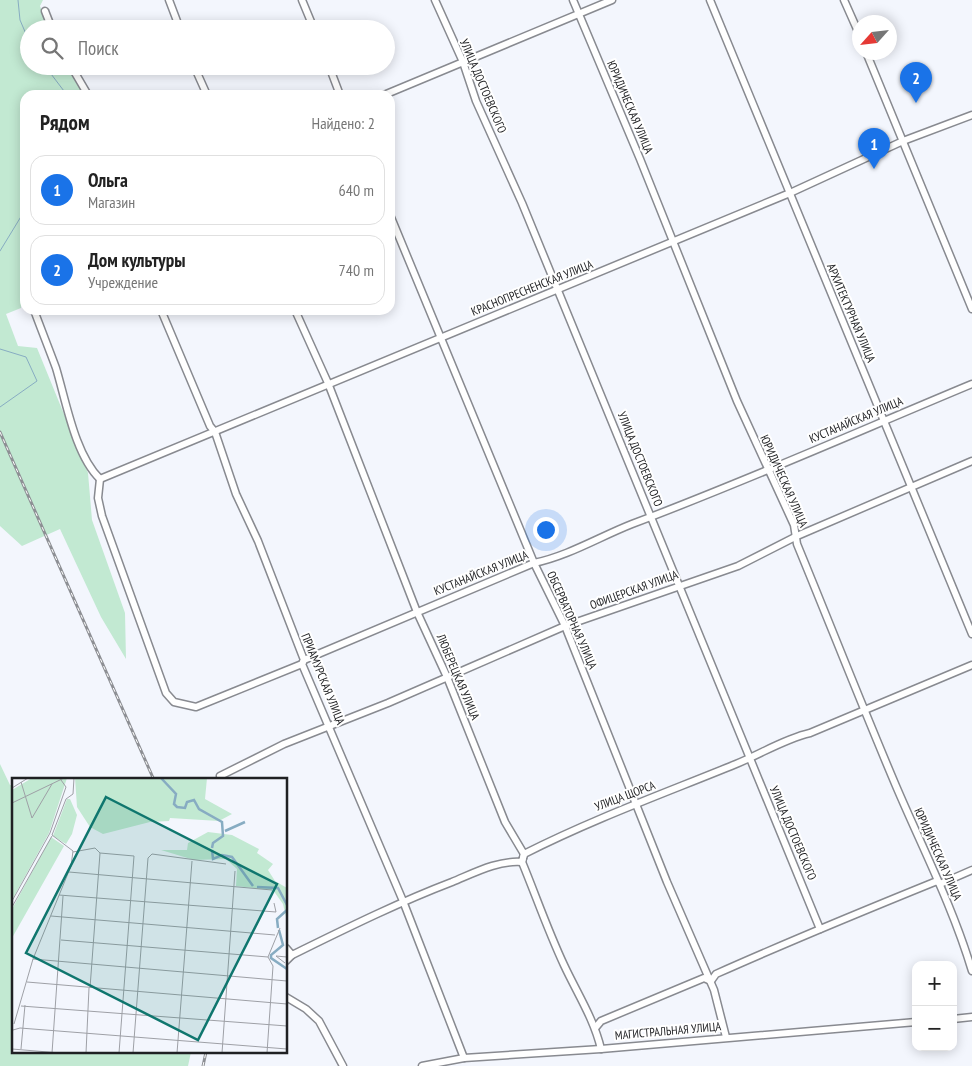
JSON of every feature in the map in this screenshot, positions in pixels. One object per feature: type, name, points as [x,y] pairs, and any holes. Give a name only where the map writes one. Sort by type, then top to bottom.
[{"type":"street","points":[[169,0],[177,20]]},
{"type":"street","points":[[302,0],[310,20]]},
{"type":"street","name":"УЛИЦА ДОСТОЕВСКОГО","points":[[435,0],[462,62],[476,101],[558,290],[820,928]]},
{"type":"street","name":"ЮРИДИЧЕСКАЯ УЛИЦА","points":[[573,0],[673,240],[737,401],[779,490],[797,536],[797,544],[865,711],[939,882],[963,941],[972,971]]},
{"type":"street","points":[[395,90],[612,0]]},
{"type":"street","name":"АРХИТЕКТУРНАЯ УЛИЦА","points":[[710,0],[972,634]]},
{"type":"street","points":[[844,0],[852,18]]},
{"type":"street","points":[[45,11],[48,20]]},
{"type":"street","points":[[869,60],[972,309]]},
{"type":"street","points":[[76,75],[85,90]]},
{"type":"street","points":[[198,75],[204,90]]},
{"type":"street","points":[[332,75],[338,90]]},
{"type":"street","name":"КРАСНОПРЕСНЕНСКАЯ УЛИЦА","points":[[100,479],[558,290],[673,240],[790,194],[903,140],[972,115]]},
{"type":"street","name":"ОБСЕРВАТОРНАЯ УЛИЦА","points":[[395,227],[534,563],[565,626],[678,909],[711,981],[726,1037]]},
{"type":"street","points":[[36,315],[55,367],[73,427],[87,460],[100,479]]},
{"type":"street","name":"ПРИАМУРСКАЯ УЛИЦА","points":[[163,315],[210,426],[215,432],[236,494],[258,541],[303,662],[403,901],[464,1058]]},
{"type":"street","name":"ЛЮБЕРЕЦКАЯ УЛИЦА","points":[[297,315],[328,384],[417,612],[447,677],[505,822],[524,854]]},
{"type":"street","name":"КУСТАНАЙСКАЯ УЛИЦА","points":[[100,479],[98,498],[102,516],[166,693],[174,702],[186,706],[196,706],[534,563],[553,559],[598,537],[768,470],[972,384]]},
{"type":"street","name":"ОФИЦЕРСКАЯ УЛИЦА","points":[[221,778],[284,744],[330,727],[565,626],[738,566],[797,536],[913,488],[972,461]]},
{"type":"street","name":"УЛИЦА ЩОРСА","points":[[524,854],[579,826],[750,759],[779,746],[790,737],[810,733],[972,665]]},
{"type":"street","points":[[524,854],[522,862],[558,953],[586,1013],[596,1027],[601,1049]]},
{"type":"street","points":[[288,959],[292,955],[403,901],[490,866],[513,861],[522,862]]},
{"type":"street","points":[[596,1027],[601,1021],[687,984],[704,978],[711,981],[716,974],[820,928],[972,870]]},
{"type":"street","points":[[288,950],[292,955]]},
{"type":"street","points":[[288,998],[306,1009],[319,1021],[343,1066]]},
{"type":"street","points":[[957,1019],[972,1017]]},
{"type":"street","name":"МАГИСТРАЛЬНАЯ УЛИЦА","points":[[422,1066],[464,1058],[601,1049],[912,1022]]},
{"type":"green space","points":[[0,0],[43,0],[40,6],[45,20],[20,20],[20,75],[74,75],[83,90],[20,90],[20,308],[6,314],[18,346],[37,348],[88,473],[92,520],[125,613],[126,659],[101,617],[60,529],[22,546],[0,526]]},
{"type":"green space","points":[[0,764],[10,785],[12,786],[12,1054],[191,1054],[188,1066],[0,1066]]},
{"type":"waterway","points":[[18,0],[20,20]]},
{"type":"waterway","points":[[52,75],[63,90]]},
{"type":"waterway","points":[[0,251],[20,218]]},
{"type":"waterway","points":[[0,349],[26,357],[37,381],[0,407]]},
{"type":"railway","points":[[0,432],[153,778]]},
{"type":"railway","points":[[203,1066],[206,1054]]},
{"type":"place","name":"Дом культуры","points":[[916,103]]},
{"type":"place","name":"Ольга","points":[[874,169]]}]
